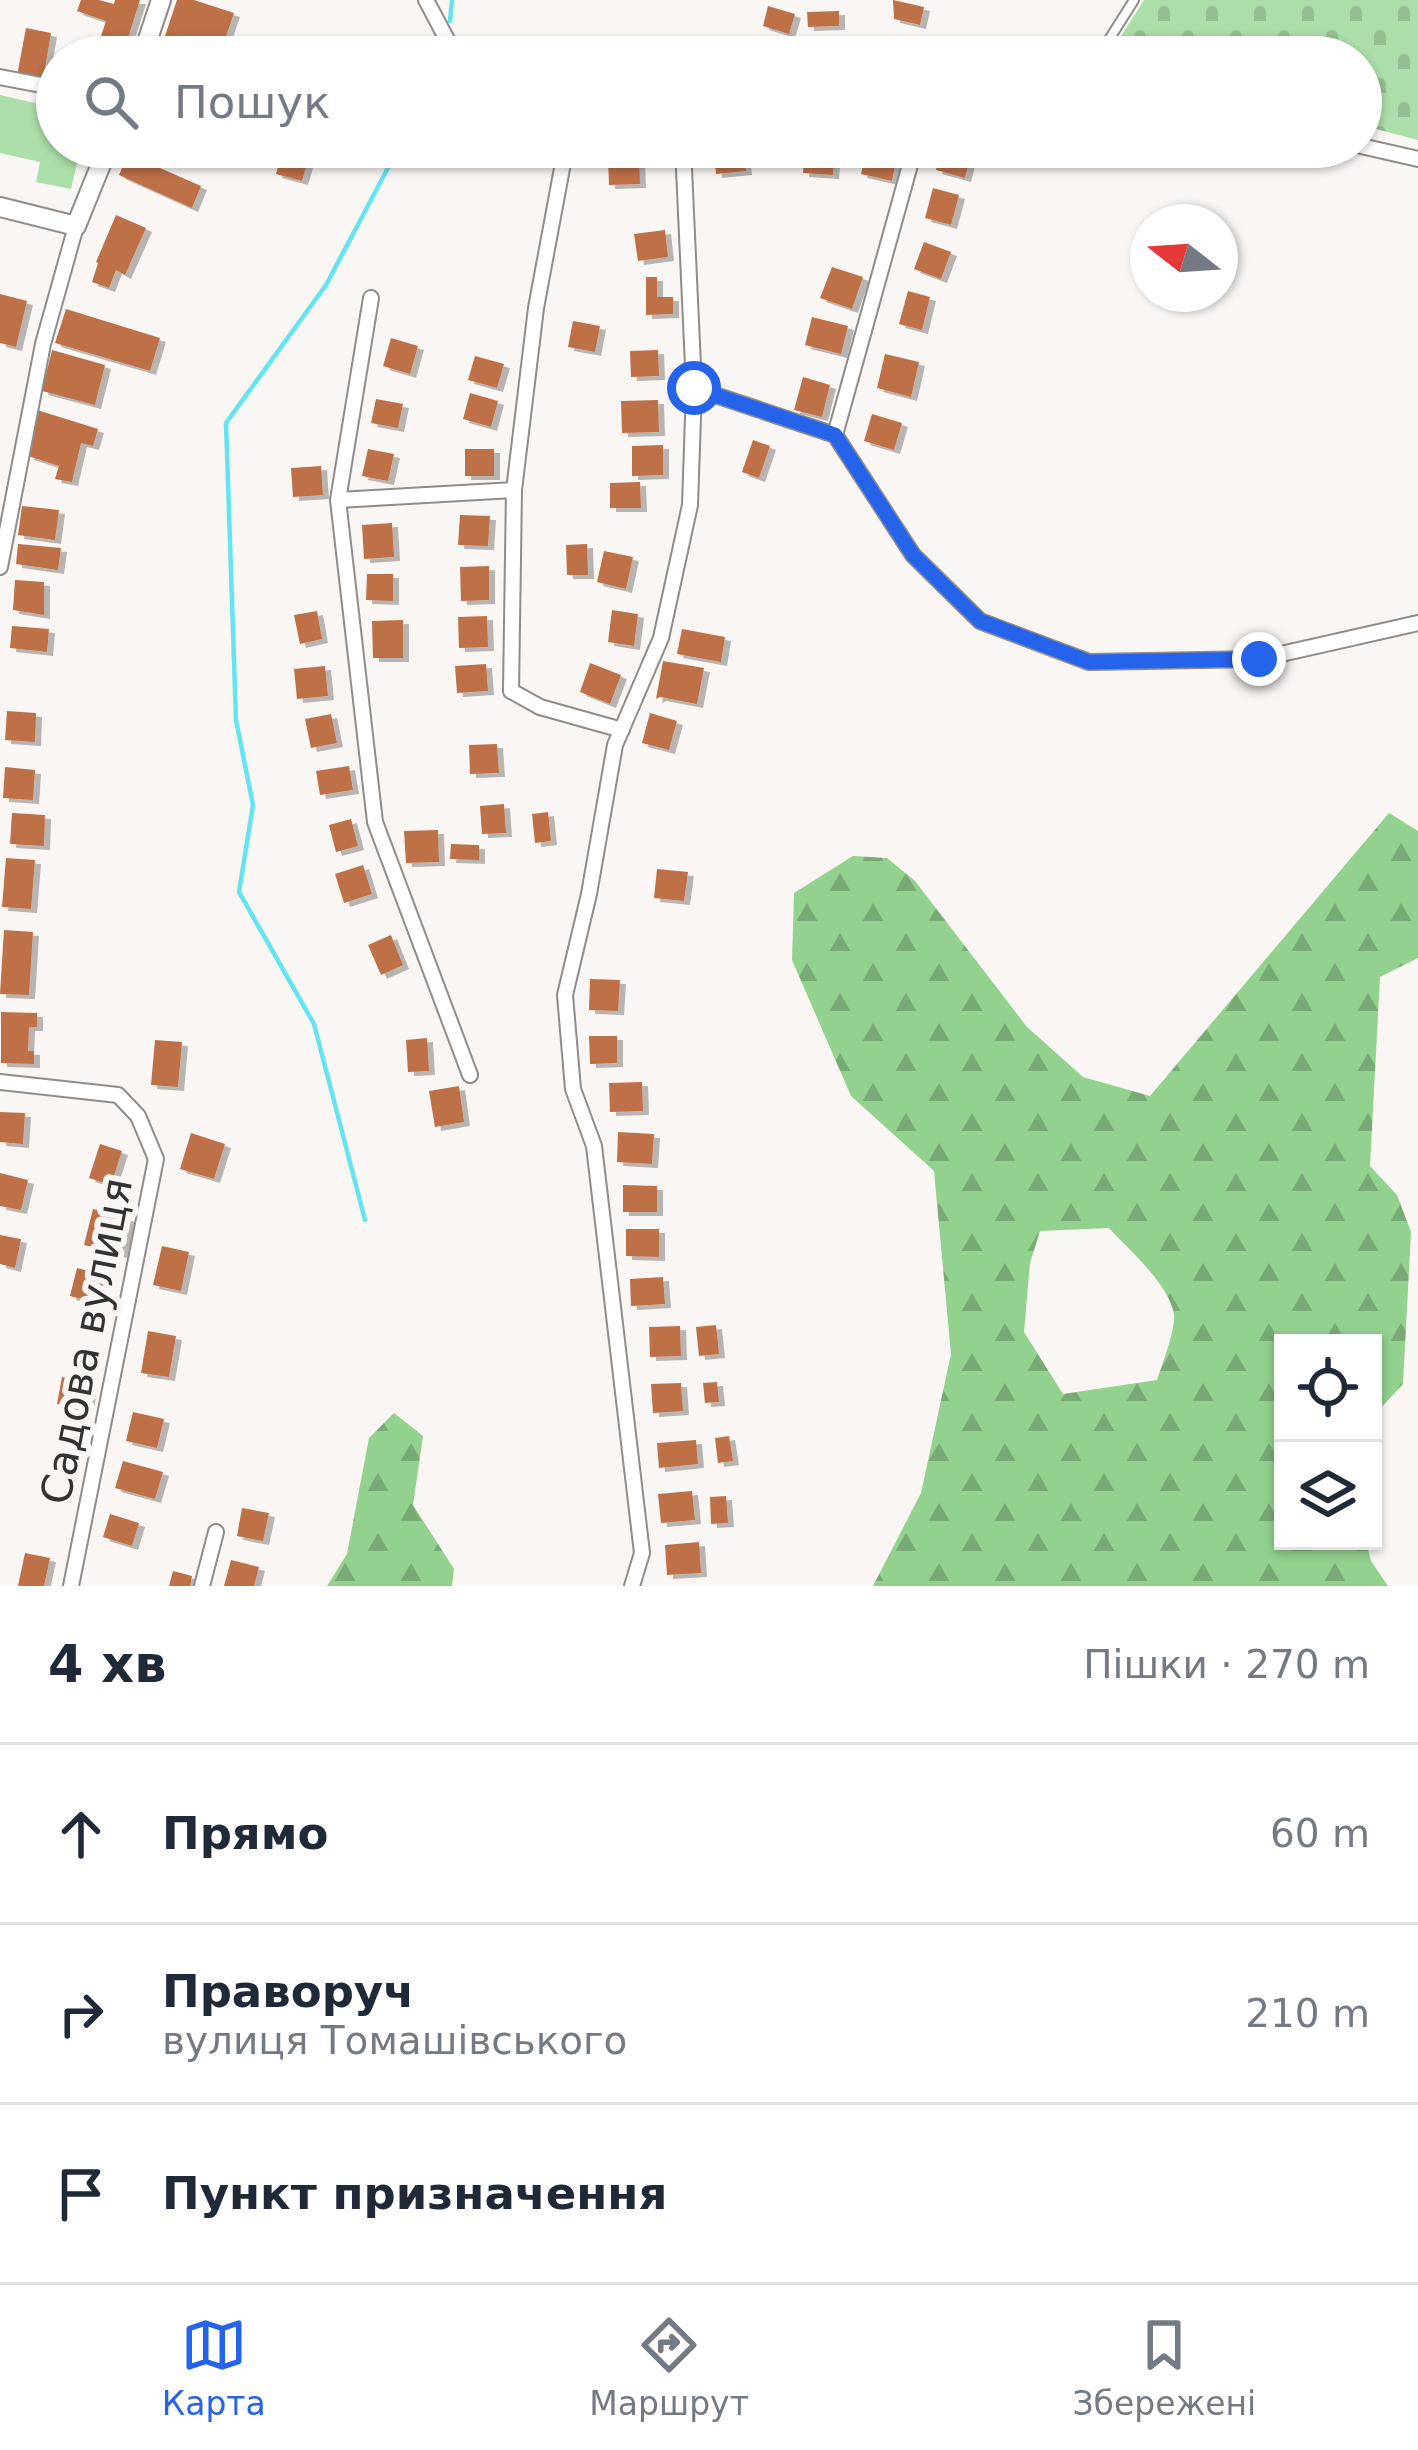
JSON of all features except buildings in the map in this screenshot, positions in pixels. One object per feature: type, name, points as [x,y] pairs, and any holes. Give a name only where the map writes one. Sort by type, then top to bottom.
[{"type":"street","points":[[149,36],[161,0]]},
{"type":"street","points":[[426,0],[445,36]]},
{"type":"street","points":[[0,76],[36,84]]},
{"type":"street","points":[[1382,151],[1418,159]]},
{"type":"street","points":[[0,562],[43,344],[76,226],[99,168]]},
{"type":"street","points":[[562,168],[536,308],[514,490],[511,691],[540,707],[622,730]]},
{"type":"street","points":[[632,1586],[642,1553],[594,1146],[572,1089],[565,995],[589,895],[615,746],[661,638],[690,505],[694,388],[684,168]]},
{"type":"street","points":[[835,435],[909,168]]},
{"type":"street","points":[[0,207],[76,226]]},
{"type":"street","points":[[371,298],[338,500],[375,822],[470,1076]]},
{"type":"street","points":[[694,388],[835,435],[913,555],[980,621],[1089,662],[1259,659],[1418,623]]},
{"type":"street","points":[[338,500],[514,490]]},
{"type":"street","name":"Садова вулиця","points":[[0,1082],[118,1095],[138,1116],[156,1159],[71,1586]]},
{"type":"street","points":[[202,1586],[216,1532]]},
{"type":"lane","points":[[1111,36],[1134,0]]},
{"type":"green space","points":[[1144,0],[1418,0],[1418,140],[1382,131],[1382,36],[1121,36]]},
{"type":"green space","points":[[0,95],[36,103],[36,161],[0,153]]},
{"type":"green space","points":[[39,168],[76,168],[71,189],[36,182]]},
{"type":"green space","points":[[1389,813],[1418,831],[1418,958],[1380,977],[1370,1166],[1397,1195],[1411,1232],[1403,1384],[1382,1407],[1382,1334],[1274,1334],[1274,1550],[1368,1550],[1388,1586],[873,1586],[921,1493],[951,1354],[934,1171],[851,1096],[792,960],[794,893],[853,856],[887,858],[915,881],[1027,1027],[1083,1077],[1150,1096]],"holes":[[[1109,1228],[1156,1279],[1174,1314],[1157,1380],[1063,1394],[1024,1332],[1030,1263],[1040,1231]]]},
{"type":"green space","points":[[394,1413],[423,1436],[413,1505],[454,1569],[452,1586],[327,1586],[347,1554],[369,1438]]},
{"type":"waterway","points":[[450,21],[452,0]]},
{"type":"waterway","points":[[365,1220],[314,1024],[239,892],[253,805],[236,720],[226,423],[326,285],[388,168]]},
{"type":"route","points":[[694,388],[835,435],[913,555],[980,621],[1089,662],[1259,659]]}]
